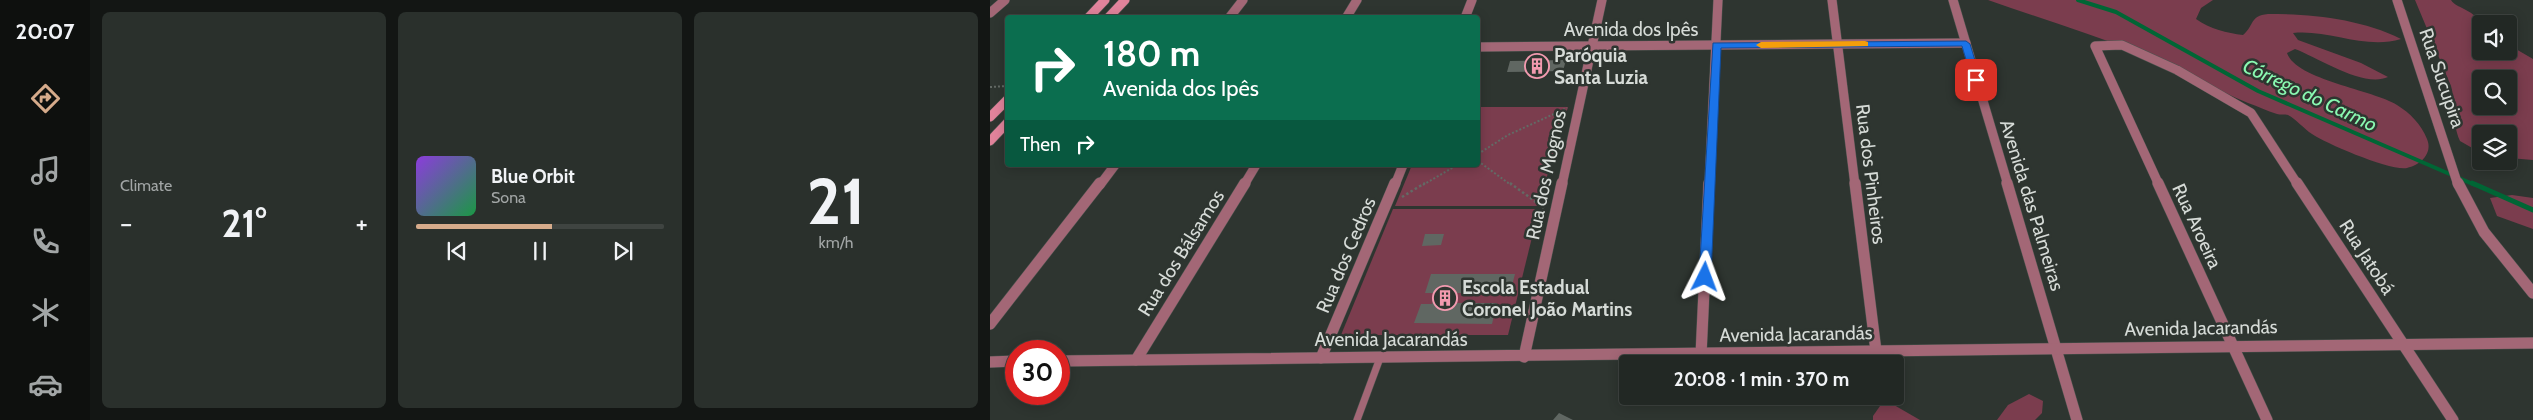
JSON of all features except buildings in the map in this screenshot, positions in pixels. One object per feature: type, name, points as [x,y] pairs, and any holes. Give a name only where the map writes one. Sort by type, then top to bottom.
[{"type":"main road","points":[[1091,15],[1105,0]]},
{"type":"main road","points":[[1111,15],[1125,0]]},
{"type":"main road","points":[[990,117],[1005,102]]},
{"type":"main road","points":[[990,141],[1005,125]]},
{"type":"street","points":[[990,13],[1005,0]]},
{"type":"street","points":[[1232,15],[1243,0]]},
{"type":"street","points":[[1348,15],[1357,0]]},
{"type":"street","points":[[1466,15],[1472,0]]},
{"type":"street","name":"Rua dos Mognos","points":[[1524,357],[1602,0]]},
{"type":"street","points":[[1701,354],[1718,0]]},
{"type":"street","name":"Rua dos Pinheiros","points":[[1832,0],[1876,351]]},
{"type":"street","name":"Avenida das Palmeiras","points":[[1953,0],[2076,420]]},
{"type":"street","name":"Rua Sucupira","points":[[2397,0],[2460,191],[2473,218],[2489,242],[2533,293]]},
{"type":"street","name":"Avenida dos Ipês","points":[[1480,47],[1966,44]]},
{"type":"street","name":"Rua Jatobá","points":[[2095,46],[2122,45],[2177,70],[2251,113],[2453,420]]},
{"type":"street","name":"Rua Aroeira","points":[[2095,46],[2232,346],[2268,420]]},
{"type":"street","points":[[990,324],[1112,167]]},
{"type":"street","name":"Rua dos Bálsamos","points":[[1136,360],[1255,167]]},
{"type":"street","name":"Rua dos Cedros","points":[[1321,358],[1402,167]]},
{"type":"street","name":"Avenida Jacarandás","points":[[1070,361],[1524,357],[2056,348],[2533,343]]},
{"type":"street","points":[[990,362],[1005,361]]},
{"type":"lane","points":[[1357,420],[1380,358]]},
{"type":"path","points":[[990,87],[1005,86]]},
{"type":"path","points":[[1480,153],[1508,134],[1579,102]]},
{"type":"path","points":[[1480,162],[1555,215]]},
{"type":"path","points":[[1385,208],[1454,167]]},
{"type":"shaded area","points":[[1988,0],[2213,0],[2201,8],[2196,19],[2213,28],[2231,33],[2243,35],[2255,19],[2268,14],[2336,19],[2386,32],[2401,39],[2374,42],[2320,34],[2293,33],[2298,40],[2361,63],[2388,77],[2366,79],[2295,49],[2287,53],[2293,62],[2305,70],[2337,84],[2371,94],[2402,108],[2422,128],[2428,144],[2427,154],[2417,164],[2407,168],[2399,168],[2373,161],[2320,138],[2309,132],[2288,115],[2277,114],[2248,103],[2155,60],[2104,40]]},
{"type":"shaded area","points":[[2415,0],[2451,0],[2474,15],[2472,60],[2517,60],[2517,50],[2533,59],[2533,160],[2517,159],[2517,125],[2472,125],[2472,148],[2460,141],[2457,134],[2451,86]]},
{"type":"shaded area","points":[[1480,107],[1568,107],[1538,206],[1395,206],[1411,167],[1480,167]]},
{"type":"shaded area","points":[[2512,195],[2533,198],[2533,229],[2497,216],[2490,198]]},
{"type":"shaded area","points":[[1393,209],[1539,209],[1508,335],[1341,335]]},
{"type":"shaded area","points":[[2029,394],[2043,401],[2042,413],[2035,420],[1997,420],[2008,405]]},
{"type":"shaded area","points":[[1894,405],[1920,420],[1873,420],[1873,416],[1880,406]]},
{"type":"waterway","name":"Córrego do Carmo","points":[[2078,0],[2116,12],[2258,91],[2475,185]]},
{"type":"waterway","name":"Córrego do Carmo","points":[[2472,183],[2533,210]]},
{"type":"slow traffic","points":[[1761,45],[1865,44]]},
{"type":"place","name":"Paróquia Santa Luzia","points":[[1537,66]]},
{"type":"place","name":"Escola Estadual Coronel João Martins","points":[[1445,298]]},
{"type":"route","points":[[1705,277],[1716,45],[1966,44],[1976,80]]}]
